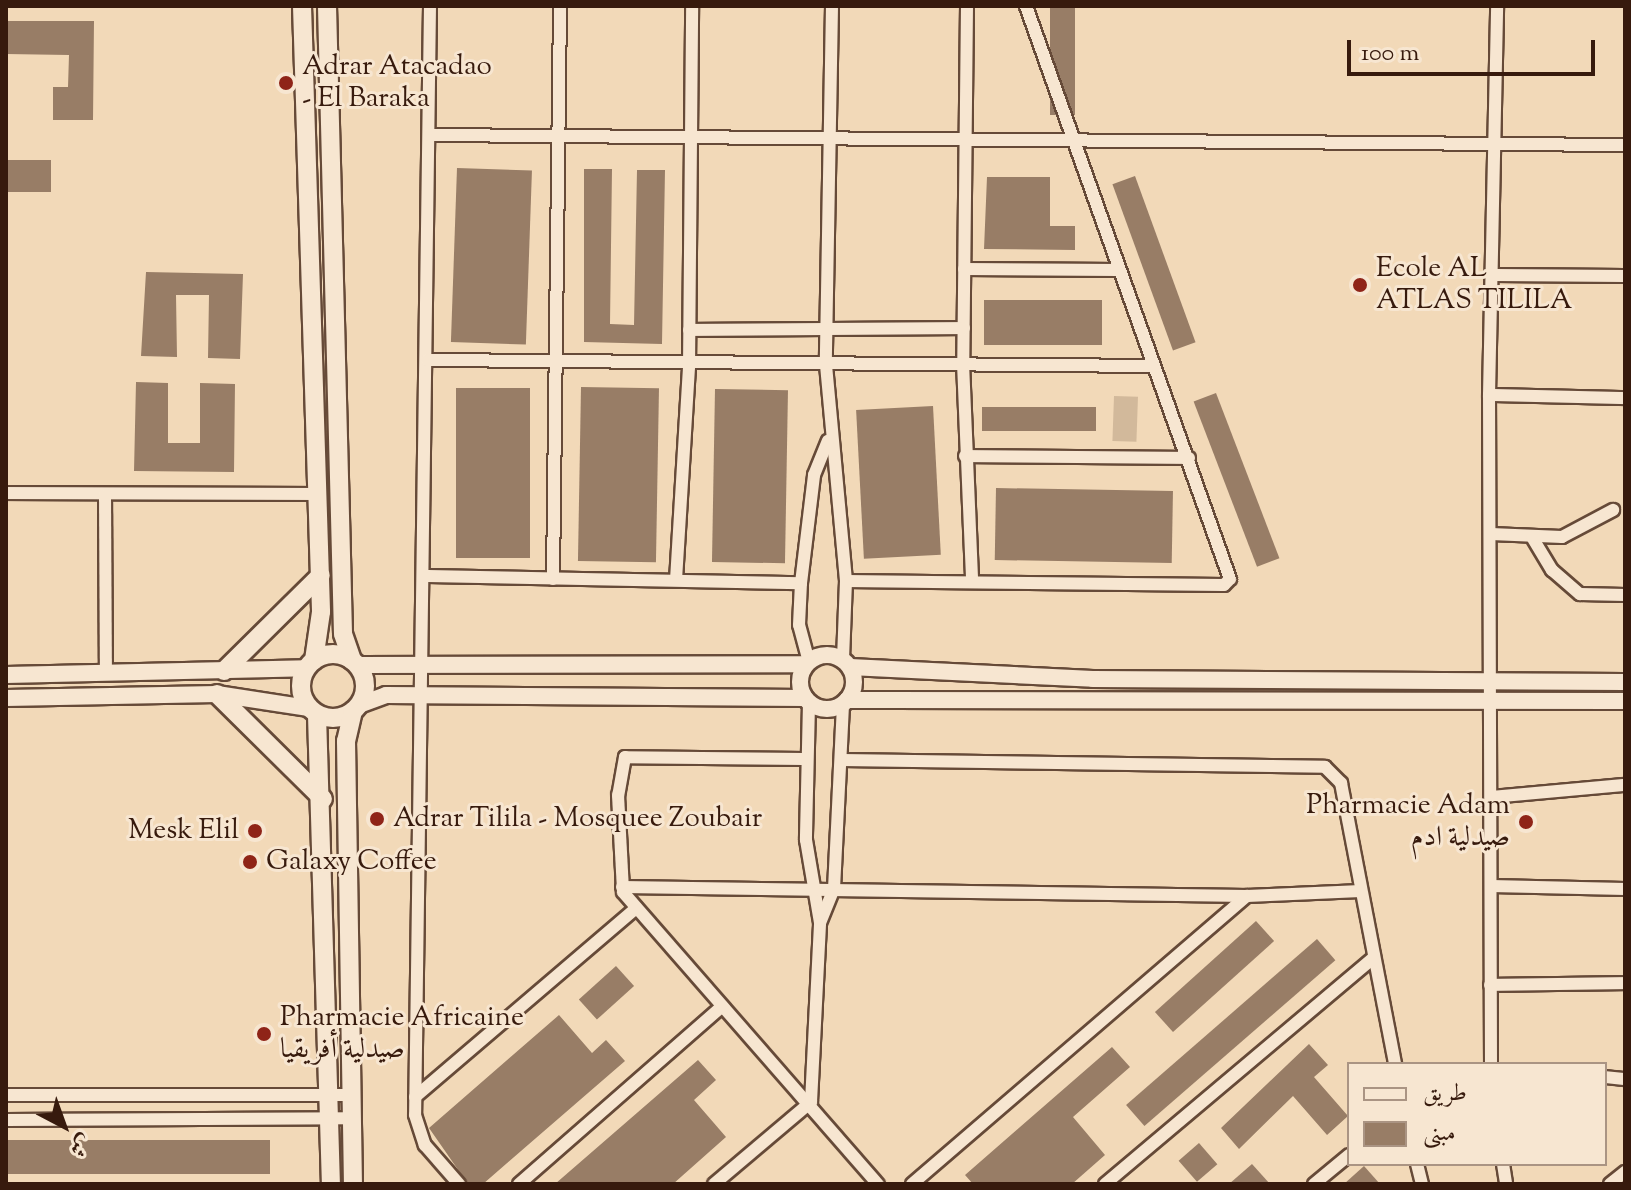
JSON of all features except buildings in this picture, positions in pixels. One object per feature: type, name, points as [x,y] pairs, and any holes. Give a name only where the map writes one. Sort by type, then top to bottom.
[{"type":"main road","points":[[302,6],[314,494],[321,575],[310,664],[300,689],[313,711],[323,799],[331,1184]]},
{"type":"main road","points":[[327,6],[343,634],[365,684],[346,741],[353,1184]]},
{"type":"main road","points":[[224,671],[321,575]]},
{"type":"main road","points":[[310,664],[333,654],[354,662]]},
{"type":"main road","points":[[217,694],[323,799]]},
{"type":"main road","points":[[313,711],[356,708]]},
{"type":"street","points":[[430,6],[428,576],[421,698],[415,1097],[419,1135],[459,1184]]},
{"type":"street","points":[[553,579],[559,363],[560,6]]},
{"type":"street","points":[[676,580],[689,367],[692,6]]},
{"type":"street","points":[[714,1184],[811,1102],[820,923],[834,889],[845,702],[846,581],[829,438],[826,365],[832,6]]},
{"type":"street","points":[[967,6],[963,363],[972,582]]},
{"type":"street","points":[[846,581],[1228,582],[1189,458],[1118,270],[1077,141],[1026,6]]},
{"type":"street","points":[[1491,1062],[1493,679],[1489,395],[1495,275],[1497,6]]},
{"type":"street","points":[[429,135],[1625,145]]},
{"type":"street","points":[[964,269],[1118,270]]},
{"type":"street","points":[[1495,275],[1625,276]]},
{"type":"street","points":[[689,330],[964,328]]},
{"type":"street","points":[[427,360],[689,367],[963,363],[1154,366]]},
{"type":"street","points":[[1489,395],[1625,398]]},
{"type":"street","points":[[820,923],[809,887],[804,759],[807,700],[799,681],[807,663],[799,625],[814,475],[829,438]]},
{"type":"street","points":[[965,456],[1189,458]]},
{"type":"street","points":[[6,493],[314,494]]},
{"type":"street","points":[[105,495],[106,673]]},
{"type":"street","points":[[1491,534],[1562,537],[1613,510]]},
{"type":"street","points":[[1532,537],[1552,570],[1580,594],[1625,595]]},
{"type":"street","points":[[428,576],[801,583]]},
{"type":"street","points":[[354,662],[422,667],[807,663],[828,654],[846,663],[1093,679],[1625,682]]},
{"type":"street","points":[[6,675],[224,671],[310,664]]},
{"type":"street","points":[[6,698],[217,694],[313,711]]},
{"type":"street","points":[[356,708],[386,695],[421,698],[807,700],[822,709],[845,702],[1625,701]]},
{"type":"street","points":[[804,759],[625,757],[618,795],[622,887],[636,908],[811,1102],[878,1184]]},
{"type":"street","points":[[842,760],[1325,767],[1341,783],[1372,959],[1395,1062]]},
{"type":"street","points":[[1492,797],[1625,785]]},
{"type":"street","points":[[1491,886],[1625,889]]},
{"type":"street","points":[[622,887],[809,887],[1247,896],[1361,891]]},
{"type":"street","points":[[912,1184],[1247,896]]},
{"type":"street","points":[[415,1097],[636,908]]},
{"type":"street","points":[[1105,1184],[1372,959]]},
{"type":"street","points":[[1490,985],[1625,983]]},
{"type":"street","points":[[519,1184],[722,1006]]},
{"type":"street","points":[[6,1095],[351,1095]]},
{"type":"street","points":[[6,1120],[350,1118]]},
{"type":"street","points":[[1314,1184],[1347,1157]]},
{"type":"street","points":[[1610,1184],[1625,1172]]},
{"type":"shaded area","points":[[1114,396],[1138,397],[1136,442],[1112,441]]},
{"type":"place","name":"Adrar Atacadao - El Baraka","points":[[286,83]]},
{"type":"place","name":"Ecole AL ATLAS TILILA","points":[[1360,285]]},
{"type":"place","name":"Adrar Tilila - Mosquee Zoubair","points":[[377,819]]},
{"type":"place","name":"Pharmacie Adam صيدلية ادم","points":[[1526,822]]},
{"type":"place","name":"Mesk Elil","points":[[255,831]]},
{"type":"place","name":"Galaxy Coffee","points":[[250,862]]},
{"type":"place","name":"Pharmacie Africaine صيدلية أفريقيا","points":[[264,1034]]}]
